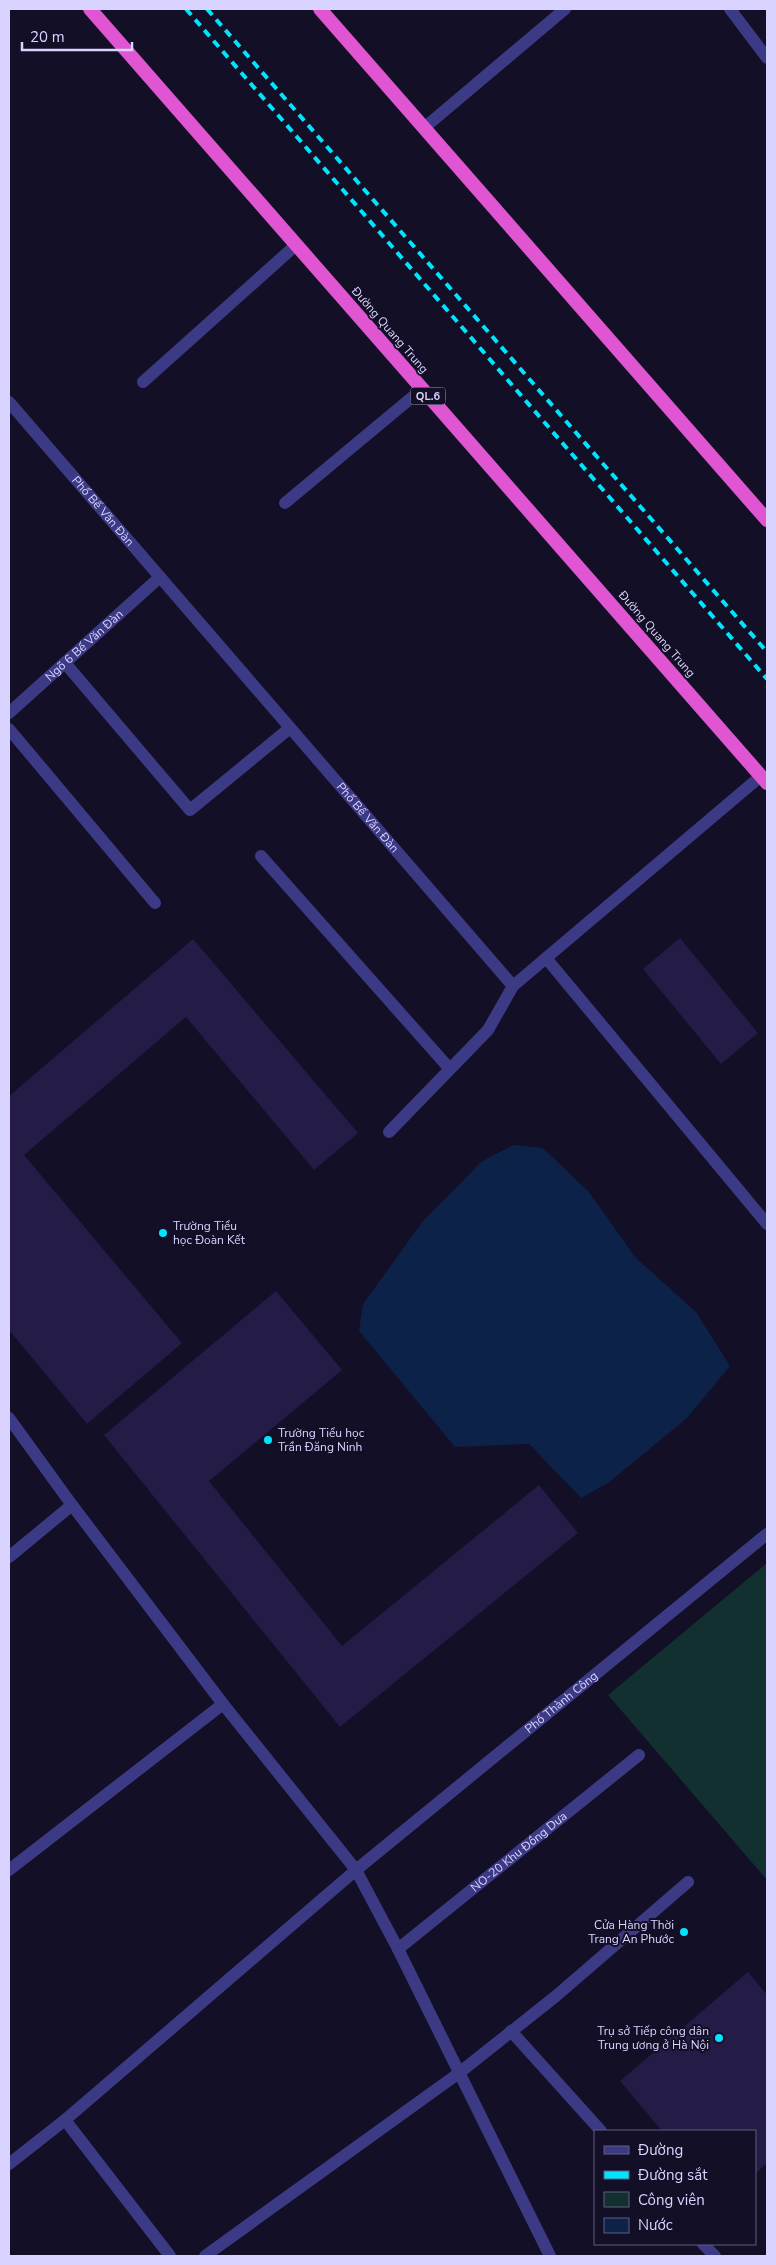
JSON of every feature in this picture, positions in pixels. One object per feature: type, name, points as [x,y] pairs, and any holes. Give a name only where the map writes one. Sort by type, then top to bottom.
[{"type":"highway","name":"Đường Quang Trung","points":[[90,9],[764,779]]},
{"type":"highway","points":[[320,9],[767,520]]},
{"type":"street","points":[[424,128],[565,9]]},
{"type":"street","points":[[730,9],[767,58]]},
{"type":"street","points":[[143,382],[296,244]]},
{"type":"street","points":[[285,503],[422,389]]},
{"type":"street","name":"Phố Bế Văn Đàn","points":[[9,402],[514,986]]},
{"type":"street","name":"Ngõ 6 Bế Văn Đàn","points":[[9,713],[160,577]]},
{"type":"street","points":[[65,663],[190,810],[290,728]]},
{"type":"street","points":[[9,729],[155,903]]},
{"type":"street","points":[[389,1132],[449,1068],[488,1030],[514,986],[764,779]]},
{"type":"street","points":[[261,856],[449,1068]]},
{"type":"street","points":[[546,958],[767,1224]]},
{"type":"street","points":[[9,1418],[72,1505],[223,1704],[356,1870],[398,1949],[550,2256]]},
{"type":"street","points":[[9,1556],[72,1505]]},
{"type":"street","name":"Phố Thành Công","points":[[9,2164],[65,2120],[356,1870],[767,1534]]},
{"type":"street","points":[[9,1870],[223,1704]]},
{"type":"street","name":"NO-20 Khu Đồng Dưa","points":[[398,1949],[639,1755]]},
{"type":"street","points":[[205,2256],[459,2072],[556,1996],[688,1882]]},
{"type":"street","points":[[511,2031],[600,2130]]},
{"type":"street","points":[[65,2120],[170,2256]]},
{"type":"street","points":[[704,2245],[714,2256]]},
{"type":"green space","points":[[767,1563],[767,1880],[608,1695]]},
{"type":"water","points":[[513,1145],[543,1148],[589,1192],[635,1257],[696,1312],[730,1366],[686,1419],[608,1483],[581,1498],[529,1444],[455,1447],[359,1331],[363,1304],[423,1221],[481,1162]]},
{"type":"building","points":[[680,938],[758,1033],[721,1064],[643,969]]},
{"type":"building","points":[[193,939],[358,1133],[314,1170],[186,1017],[24,1155],[182,1343],[87,1424],[9,1330],[9,1096]]},
{"type":"building","points":[[276,1291],[342,1370],[209,1481],[342,1646],[539,1485],[578,1533],[340,1727],[104,1435]]},
{"type":"building","name":"Trụ sở Tiếp công dân Trung ương ở Hà Nội","points":[[748,1972],[767,1995],[767,2163],[756,2173],[756,2130],[661,2130],[620,2081]]},
{"type":"railway","points":[[186,9],[767,679]]},
{"type":"railway","points":[[207,9],[767,652]]},
{"type":"place","name":"Trường Tiểu học Đoàn Kết","points":[[163,1233]]},
{"type":"place","name":"Trường Tiểu học Trần Đăng Ninh","points":[[268,1440]]},
{"type":"place","name":"Cửa Hàng Thời Trang An Phước","points":[[684,1932]]},
{"type":"place","name":"Trụ sở Tiếp công dân Trung ương ở Hà Nội","points":[[719,2038]]}]
